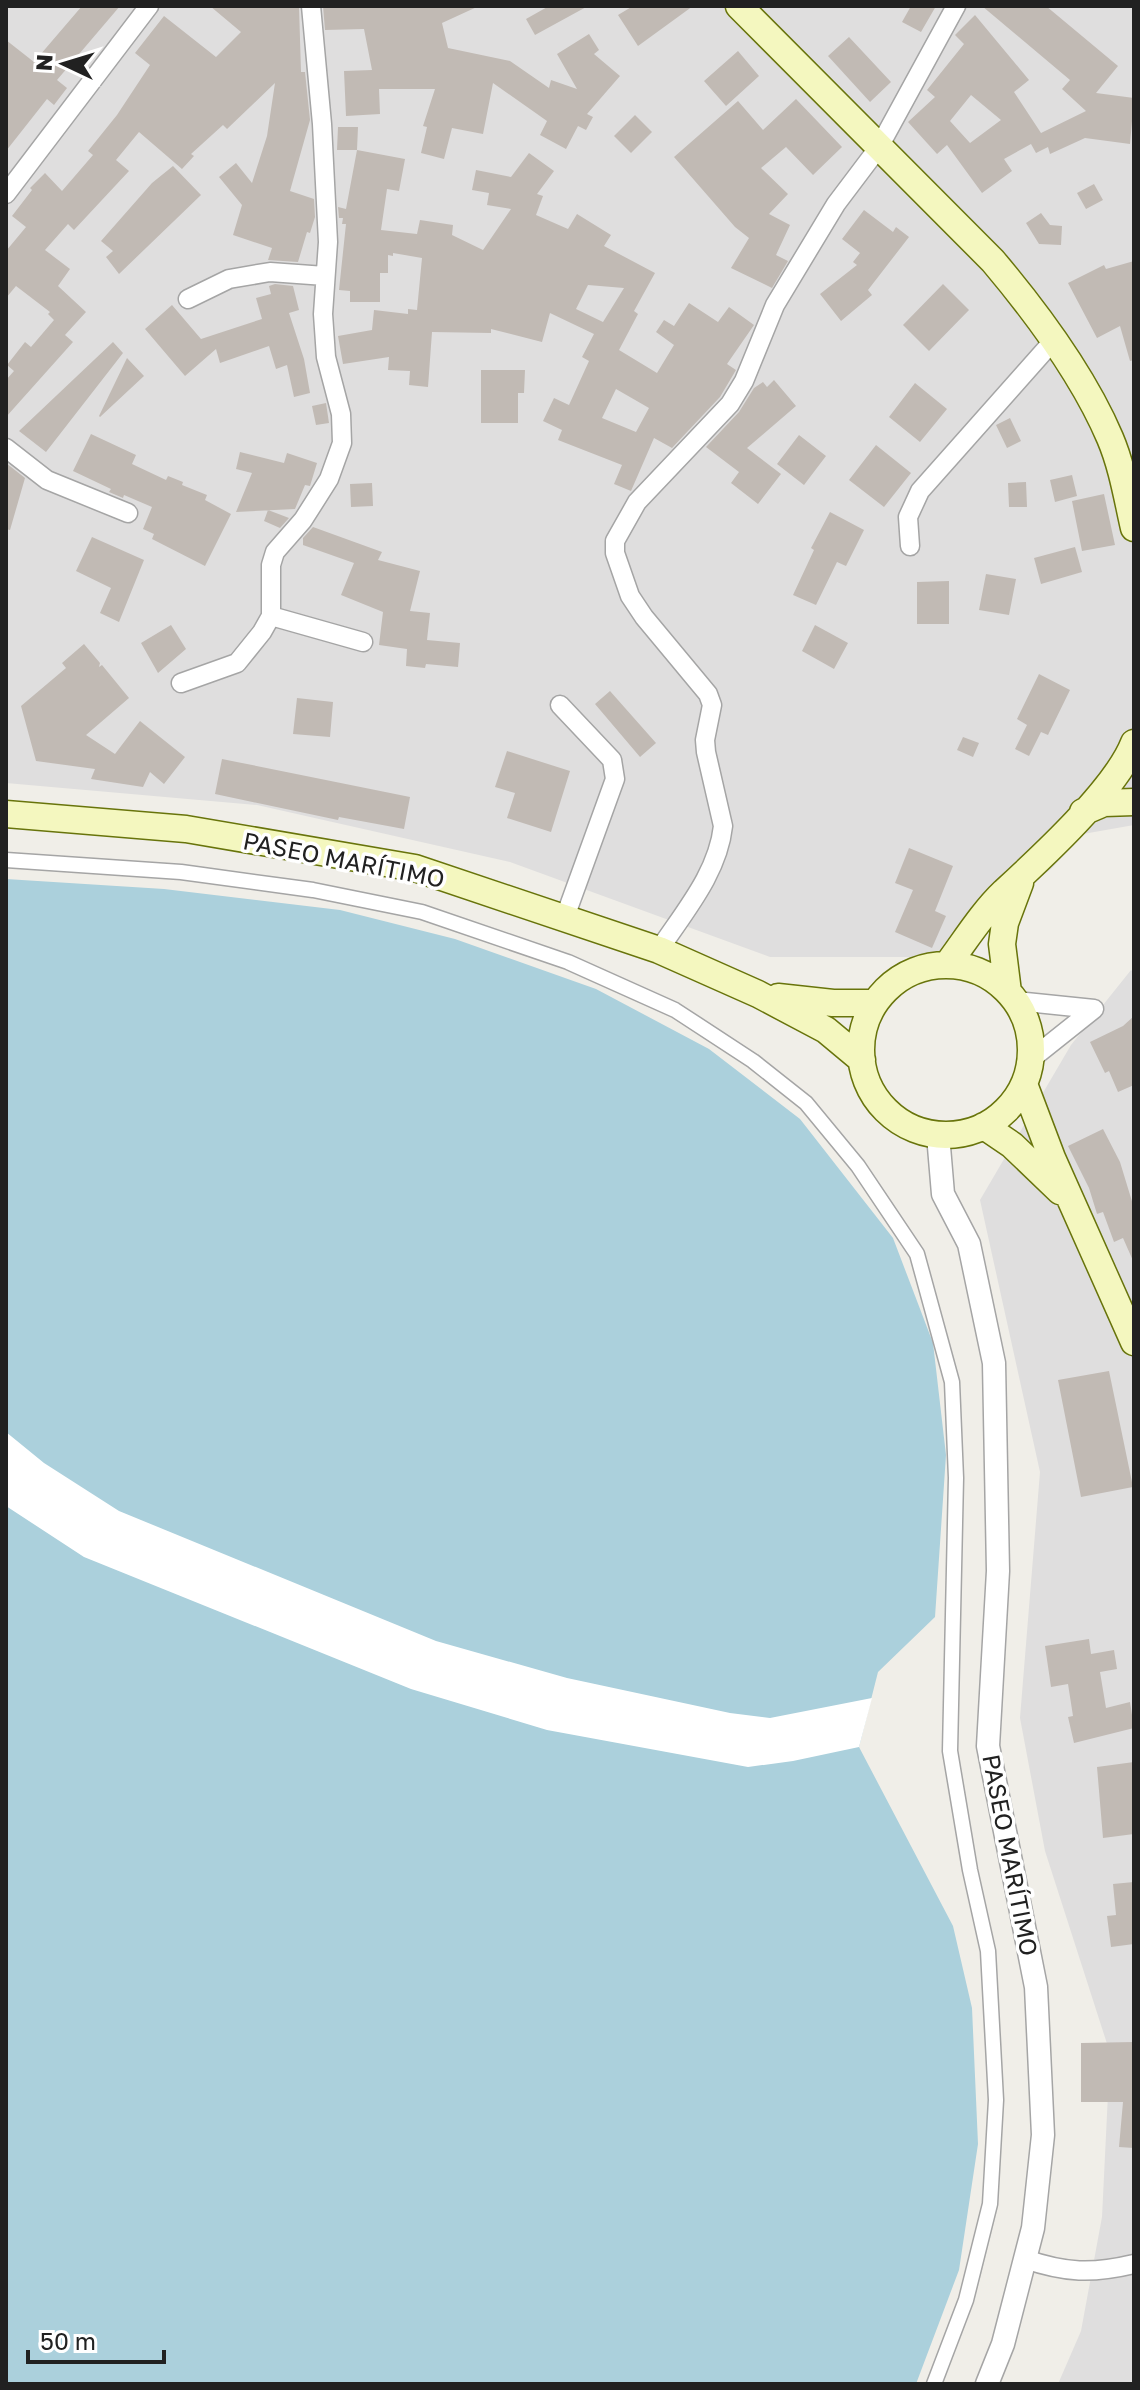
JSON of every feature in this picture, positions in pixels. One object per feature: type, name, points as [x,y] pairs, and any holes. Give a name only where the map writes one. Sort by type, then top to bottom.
[{"type":"main road","points":[[739,6],[993,261],[1054,340],[1127,466],[1134,528]]},
{"type":"main road","points":[[947,965],[1002,894],[1023,876],[1117,774],[1134,743]]},
{"type":"main road","points":[[1083,812],[1104,803],[1134,802]]},
{"type":"main road","name":"PASEO MARÍTIMO","points":[[6,814],[186,829],[415,868],[659,950],[758,994],[826,1030],[862,1060]]},
{"type":"main road","points":[[1012,996],[980,972],[947,965],[926,967],[906,975],[889,987],[875,1003],[866,1021],[862,1040],[862,1060],[869,1085],[883,1107],[919,1131],[938,1135],[962,1134],[1001,1116],[1014,1101],[1027,1072],[1030,1039],[1025,1019],[1012,996],[1002,944],[1005,923],[1023,876]]},
{"type":"main road","name":"PASEO MARÍTIMO","points":[[758,994],[833,1003],[875,1003]]},
{"type":"main road","points":[[1027,1072],[1073,1206],[1134,1342]]},
{"type":"main road","points":[[984,1126],[1012,1145],[1041,1171],[1073,1206]]},
{"type":"street","points":[[6,194],[149,6]]},
{"type":"street","points":[[181,683],[237,663],[262,632],[271,616],[271,565],[275,552],[303,520],[329,479],[342,443],[341,414],[326,357],[323,314],[328,242],[323,138],[311,6]]},
{"type":"street","points":[[659,950],[705,880],[722,838],[723,826],[705,740],[712,705],[708,694],[630,596],[615,553],[615,541],[637,502],[730,404],[744,381],[775,305],[836,204],[879,147],[956,6]]},
{"type":"street","points":[[188,299],[229,279],[270,272],[325,276]]},
{"type":"street","points":[[910,546],[908,517],[920,491],[1054,340]]},
{"type":"street","points":[[6,448],[47,480],[128,513]]},
{"type":"street","points":[[271,616],[363,642]]},
{"type":"street","points":[[560,705],[616,768],[615,779],[565,917]]},
{"type":"street","points":[[6,860],[181,872],[313,890],[422,912],[568,962],[675,1010],[753,1061],[806,1103],[858,1166],[917,1254],[952,1382],[956,1478],[950,1751],[970,1870],[988,1951],[996,2100],[990,2204],[966,2300],[934,2384]]},
{"type":"street","points":[[1012,996],[1094,1009],[1027,1072]]},
{"type":"street","name":"PASEO MARÍTIMO","points":[[938,1135],[943,1194],[969,1244],[994,1363],[997,1393],[995,1523],[998,1571],[988,1746],[1036,1987],[1043,2135],[1033,2228],[1003,2344],[987,2384]]},
{"type":"street","points":[[1025,2259],[1057,2270],[1104,2271],[1134,2264]]},
{"type":"shaded area","points":[[6,6],[1134,6],[1134,825],[1083,834],[1051,869],[938,957],[770,957],[510,862],[257,805],[6,783]]},
{"type":"shaded area","points":[[1131,970],[1134,973],[1134,2384],[1058,2384],[1081,2331],[1102,2217],[1110,2053],[1045,1851],[1020,1718],[1040,1472],[980,1200],[1071,1045]]},
{"type":"water","points":[[6,879],[164,889],[340,910],[455,939],[596,989],[709,1049],[800,1119],[893,1238],[933,1343],[946,1455],[935,1617],[878,1672],[859,1747],[953,1926],[972,2008],[978,2144],[959,2270],[916,2384],[6,2384]]},
{"type":"pier","points":[[6,1432],[44,1463],[119,1511],[436,1641],[567,1678],[730,1713],[770,1718],[872,1698],[859,1747],[748,1767],[547,1730],[411,1689],[84,1557],[6,1506]]},
{"type":"building","points":[[82,6],[120,6],[57,80],[67,88],[54,105],[47,99],[6,151],[6,40],[34,62]]},
{"type":"building","points":[[210,6],[299,6],[301,72],[305,72],[310,120],[290,191],[314,199],[315,217],[298,262],[268,260],[272,248],[233,235],[242,205],[219,177],[236,163],[252,183],[267,136],[275,83],[227,129],[223,125],[191,154],[194,156],[182,169],[139,132],[116,160],[129,171],[74,230],[68,224],[45,250],[70,269],[58,286],[86,312],[65,335],[73,342],[6,417],[6,380],[14,371],[7,365],[25,342],[31,347],[54,320],[48,314],[50,312],[16,286],[6,298],[6,251],[26,227],[12,216],[32,190],[30,188],[45,173],[62,191],[93,155],[88,151],[117,115],[150,65],[135,53],[164,16],[216,57],[241,32]]},
{"type":"building","points":[[323,6],[479,6],[442,23],[448,48],[510,61],[549,88],[551,80],[577,89],[557,54],[589,34],[599,50],[594,54],[620,76],[587,114],[593,117],[586,130],[578,126],[566,149],[540,135],[547,121],[493,83],[483,134],[452,128],[444,159],[421,153],[427,127],[423,126],[435,89],[379,89],[380,114],[346,116],[344,71],[372,70],[364,29],[325,30]]},
{"type":"building","points":[[549,6],[588,6],[535,35],[526,19]]},
{"type":"building","points":[[633,6],[693,6],[638,46],[618,15]]},
{"type":"building","points":[[911,6],[936,6],[921,32],[902,22]]},
{"type":"building","points":[[982,6],[1046,6],[1118,66],[1096,93],[1134,98],[1130,144],[1085,138],[1050,154],[1048,147],[1036,153],[1031,144],[1004,159],[1012,171],[982,193],[947,145],[937,154],[908,122],[935,97],[927,90],[964,44],[955,35],[975,15],[1029,80],[1014,92],[1041,133],[1086,111],[1062,89],[1070,80]],"holes":[[[971,95],[1001,120],[970,143],[950,121]]]},
{"type":"building","points":[[849,37],[891,82],[870,102],[828,56]]},
{"type":"building","points":[[738,51],[759,76],[726,106],[704,81]]},
{"type":"building","points":[[796,99],[842,147],[813,175],[786,147],[761,168],[788,194],[769,214],[790,225],[776,255],[788,261],[772,288],[731,268],[749,238],[735,227],[674,157],[738,101],[763,130]]},
{"type":"building","points":[[635,115],[652,132],[631,153],[614,136]]},
{"type":"building","points":[[338,127],[358,127],[357,150],[337,150]]},
{"type":"building","points":[[357,150],[405,159],[399,191],[387,189],[381,230],[417,234],[420,220],[453,225],[452,235],[483,250],[511,209],[487,205],[489,193],[472,190],[476,170],[511,177],[529,153],[554,171],[537,194],[543,196],[536,215],[568,229],[577,214],[611,235],[604,246],[655,273],[634,311],[638,314],[619,350],[657,373],[674,345],[656,332],[664,320],[674,326],[689,303],[718,322],[729,307],[754,325],[727,364],[736,370],[720,397],[672,448],[654,438],[631,491],[614,484],[622,465],[558,440],[562,430],[543,421],[554,398],[569,405],[589,361],[582,357],[594,334],[550,313],[542,342],[491,329],[491,333],[432,332],[428,387],[409,385],[410,371],[388,370],[389,357],[343,364],[338,336],[372,330],[374,310],[408,314],[408,309],[417,310],[422,258],[393,253],[393,256],[388,255],[388,273],[380,273],[380,302],[350,302],[350,291],[339,290],[346,224],[342,224],[343,218],[339,218],[338,207],[346,209]],"holes":[[[588,285],[624,288],[603,322],[576,309]],[[616,389],[649,408],[636,432],[602,418]]]},
{"type":"building","points":[[173,166],[201,195],[119,274],[106,257],[113,251],[101,241],[152,183]]},
{"type":"building","points":[[1094,184],[1103,200],[1086,209],[1077,193]]},
{"type":"building","points":[[864,210],[893,232],[896,227],[909,237],[868,290],[872,295],[841,321],[820,294],[857,265],[853,262],[860,253],[842,239]]},
{"type":"building","points":[[1041,213],[1050,225],[1062,226],[1061,245],[1039,244],[1026,223]]},
{"type":"building","points":[[1134,261],[1134,360],[1130,361],[1120,326],[1097,338],[1068,283],[1104,265],[1106,269]]},
{"type":"building","points":[[943,284],[969,310],[929,351],[903,325]]},
{"type":"building","points":[[269,286],[293,286],[299,310],[289,313],[304,359],[310,393],[294,397],[287,365],[276,369],[269,346],[220,363],[216,349],[185,376],[145,329],[172,305],[201,339],[262,319],[256,298],[271,294]]},
{"type":"building","points":[[113,342],[123,353],[46,452],[19,431]]},
{"type":"building","points":[[127,358],[144,376],[100,417],[99,416]]},
{"type":"building","points":[[481,370],[525,370],[524,393],[518,393],[518,423],[481,423]]},
{"type":"building","points":[[774,380],[796,406],[747,448],[781,474],[758,504],[731,483],[739,472],[706,447],[739,412],[754,388],[763,382],[767,387]]},
{"type":"building","points":[[915,383],[947,409],[920,442],[889,417]]},
{"type":"building","points":[[326,403],[329,423],[316,425],[312,406]]},
{"type":"building","points":[[1010,418],[1021,441],[1007,448],[996,425]]},
{"type":"building","points":[[91,434],[136,455],[132,464],[166,480],[168,476],[183,482],[182,485],[207,495],[205,500],[231,514],[205,566],[152,539],[154,534],[143,529],[152,507],[109,492],[111,489],[73,471]]},
{"type":"building","points":[[799,435],[826,456],[804,485],[777,464]]},
{"type":"building","points":[[876,445],[911,473],[884,507],[849,480]]},
{"type":"building","points":[[240,452],[284,463],[287,453],[317,463],[310,486],[305,485],[295,509],[236,512],[252,473],[236,469]]},
{"type":"building","points":[[6,463],[25,478],[10,530],[6,529]]},
{"type":"building","points":[[1072,475],[1077,496],[1055,502],[1050,480]]},
{"type":"building","points":[[1026,482],[1027,507],[1009,507],[1008,483]]},
{"type":"building","points":[[372,483],[373,506],[351,507],[350,484]]},
{"type":"building","points":[[1104,494],[1115,545],[1082,551],[1072,501]]},
{"type":"building","points":[[268,510],[289,518],[280,528],[264,521]]},
{"type":"building","points":[[830,512],[864,530],[846,566],[837,562],[816,605],[793,595],[814,550],[811,548]]},
{"type":"building","points":[[313,527],[382,552],[378,560],[420,571],[410,611],[430,613],[427,640],[460,643],[458,667],[406,666],[407,649],[379,645],[383,612],[341,595],[354,563],[303,545],[303,538]]},
{"type":"building","points":[[92,537],[144,560],[119,622],[100,613],[111,588],[76,571]]},
{"type":"building","points":[[1075,547],[1082,572],[1041,584],[1034,558]]},
{"type":"building","points":[[986,574],[1016,579],[1009,615],[979,610]]},
{"type":"building","points":[[949,581],[949,624],[917,624],[917,582]]},
{"type":"building","points":[[171,625],[186,649],[158,673],[141,643]]},
{"type":"building","points":[[815,625],[848,643],[834,669],[802,651]]},
{"type":"building","points":[[84,644],[100,663],[99,667],[102,665],[129,698],[86,735],[115,754],[140,721],[185,757],[164,784],[150,772],[143,787],[91,779],[95,769],[36,761],[21,706],[66,668],[62,663]]},
{"type":"building","points":[[1039,674],[1070,690],[1048,735],[1041,732],[1029,756],[1015,749],[1027,725],[1017,719]]},
{"type":"building","points":[[610,691],[656,743],[640,757],[595,704]]},
{"type":"building","points":[[297,698],[333,702],[330,737],[293,734]]},
{"type":"building","points":[[963,737],[979,743],[973,757],[957,750]]},
{"type":"building","points":[[507,751],[570,771],[551,832],[507,818],[515,793],[495,787]]},
{"type":"building","points":[[222,759],[410,797],[404,829],[339,817],[338,820],[215,794]]},
{"type":"building","points":[[909,848],[953,866],[935,911],[946,916],[932,948],[895,932],[913,890],[895,883]]},
{"type":"building","points":[[1134,1016],[1134,1085],[1118,1092],[1109,1071],[1105,1073],[1090,1042],[1123,1026]]},
{"type":"building","points":[[1103,1129],[1120,1162],[1134,1208],[1134,1263],[1123,1238],[1114,1242],[1103,1212],[1097,1214],[1089,1188],[1068,1146]]},
{"type":"building","points":[[1109,1371],[1133,1487],[1081,1497],[1058,1380]]},
{"type":"building","points":[[1089,1639],[1091,1654],[1114,1650],[1117,1669],[1100,1672],[1106,1708],[1130,1702],[1134,1728],[1074,1743],[1068,1717],[1073,1716],[1068,1684],[1051,1687],[1045,1646]]},
{"type":"building","points":[[1134,1762],[1134,1834],[1103,1838],[1097,1767]]},
{"type":"building","points":[[1134,1882],[1134,1944],[1111,1947],[1107,1916],[1116,1915],[1113,1884]]},
{"type":"building","points":[[1134,2042],[1134,2148],[1119,2147],[1123,2102],[1081,2102],[1081,2043]]}]
